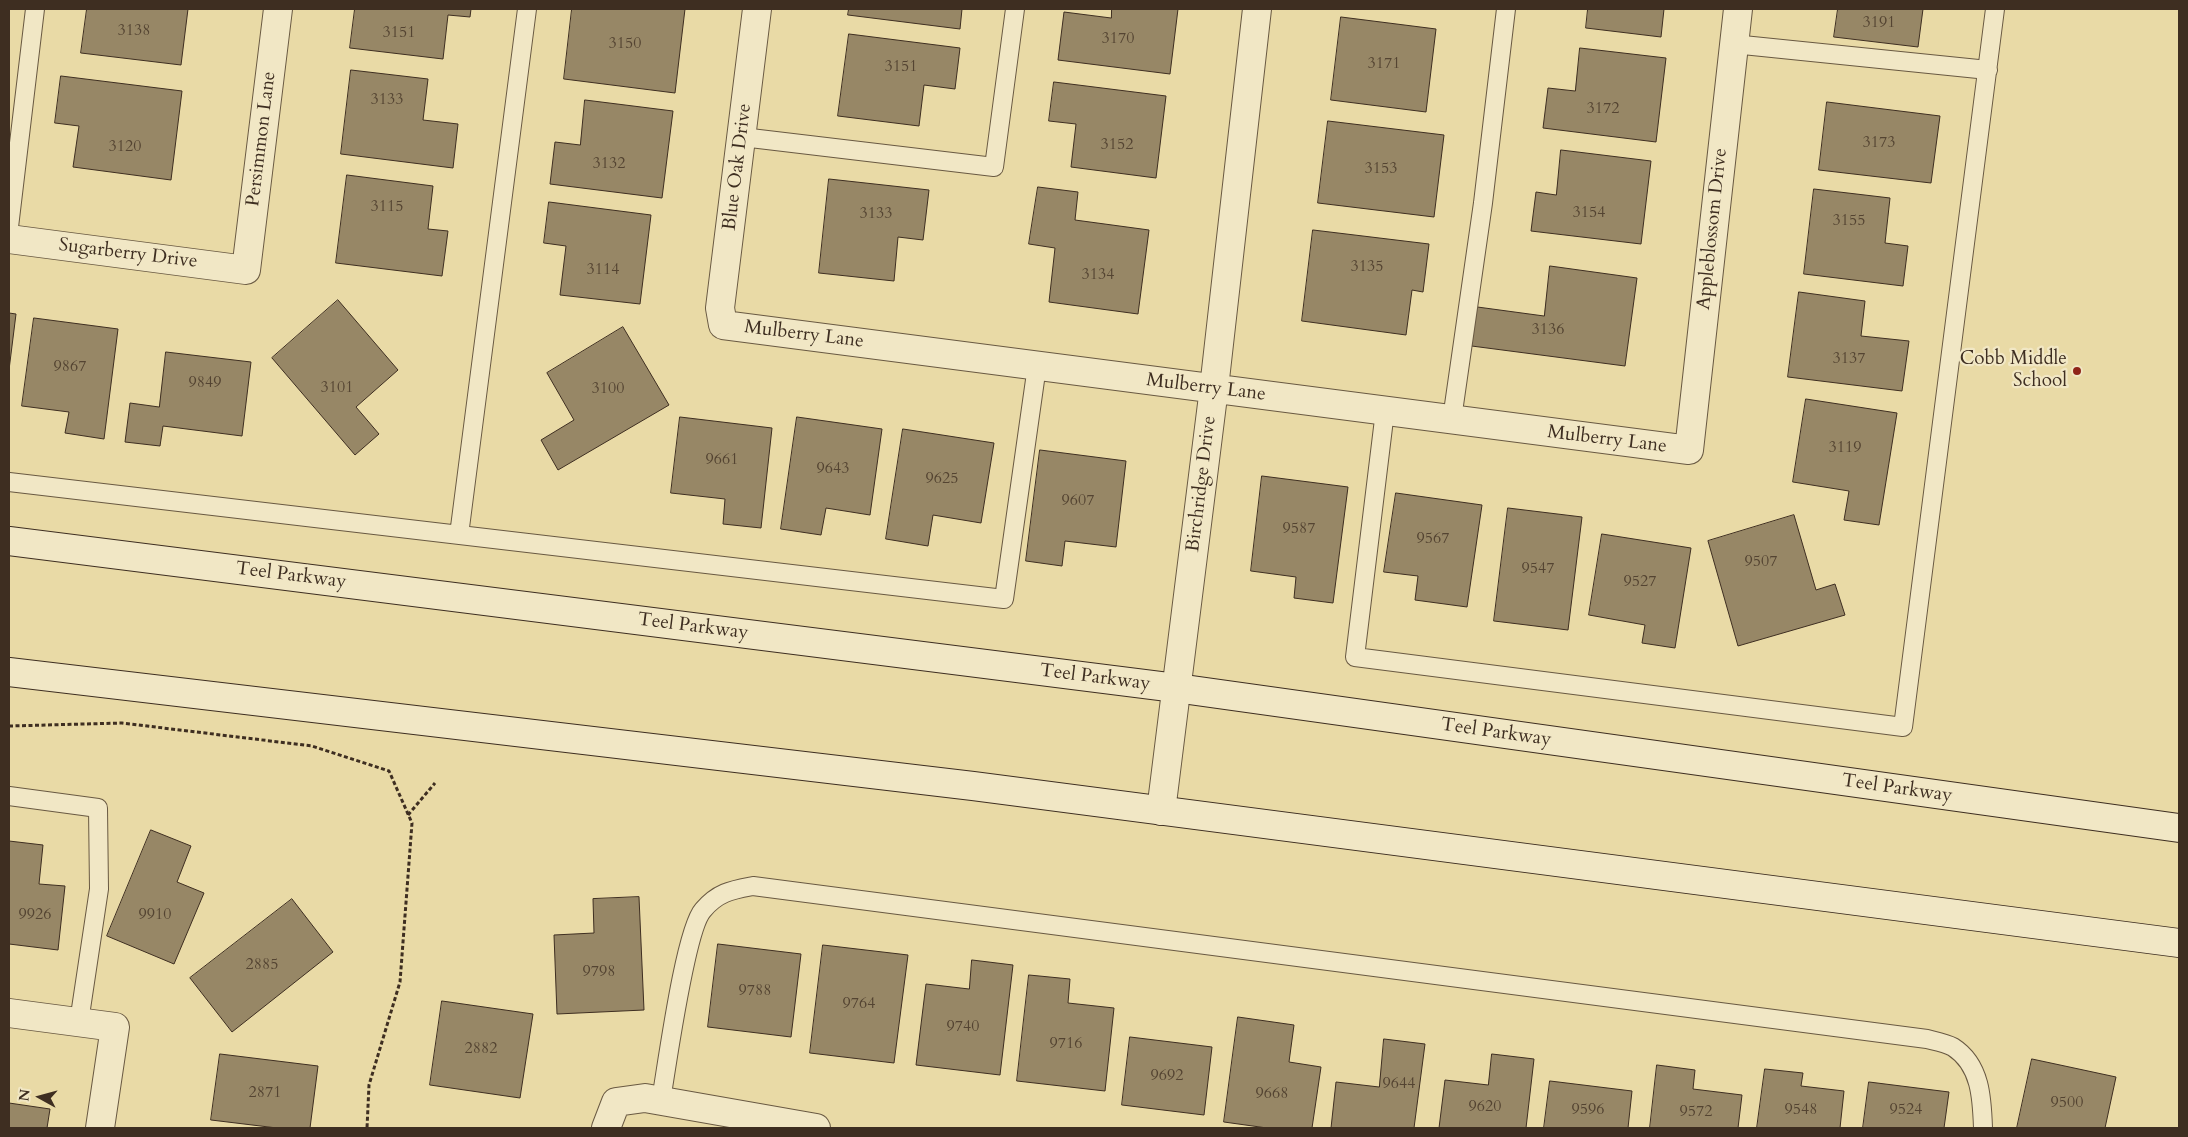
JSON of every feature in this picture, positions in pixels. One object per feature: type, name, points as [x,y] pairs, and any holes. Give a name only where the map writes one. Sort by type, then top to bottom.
[{"type":"main road","name":"Persimmon Lane","points":[[246,270],[278,9]]},
{"type":"main road","name":"Blue Oak Drive","points":[[723,325],[720,308],[757,9]]},
{"type":"main road","name":"Birchridge Drive","points":[[1161,811],[1214,388],[1257,9]]},
{"type":"main road","name":"Appleblossom Drive","points":[[1689,450],[1738,9]]},
{"type":"main road","name":"Sugarberry Drive","points":[[9,239],[246,270]]},
{"type":"main road","name":"Mulberry Lane","points":[[723,325],[1689,450]]},
{"type":"main road","name":"Teel Parkway","points":[[9,541],[1176,688],[2179,828]]},
{"type":"main road","points":[[9,672],[964,785],[2179,943]]},
{"type":"main road","points":[[9,1013],[115,1027],[100,1128]]},
{"type":"main road","points":[[606,1128],[616,1102],[646,1098],[816,1128]]},
{"type":"lane","points":[[9,227],[35,9]]},
{"type":"lane","points":[[459,535],[527,9]]},
{"type":"lane","points":[[742,137],[994,167],[1015,9]]},
{"type":"lane","points":[[1452,419],[1483,203],[1506,9]]},
{"type":"lane","points":[[1385,411],[1355,657],[1903,727],[1996,9]]},
{"type":"lane","points":[[1733,44],[1988,70]]},
{"type":"lane","points":[[9,482],[1004,599],[1036,366]]},
{"type":"lane","points":[[9,796],[98,808],[99,889],[79,1022]]},
{"type":"lane","points":[[661,1100],[690,942],[702,911],[723,892],[754,886],[1119,930],[1382,968],[1927,1039],[1952,1046],[1970,1061],[1982,1094],[1983,1128]]},
{"type":"path","points":[[9,726],[122,723],[312,746],[389,771],[412,823],[400,982],[369,1085],[367,1128]]},
{"type":"path","points":[[408,815],[435,783]]},
{"type":"building","points":[[87,9],[188,9],[181,65],[81,53]]},
{"type":"building","points":[[355,9],[471,9],[470,17],[448,15],[443,59],[350,48]]},
{"type":"building","points":[[572,9],[685,9],[675,93],[564,79]]},
{"type":"building","points":[[849,9],[962,9],[960,29],[848,15]]},
{"type":"building","points":[[1112,9],[1178,9],[1170,74],[1058,60],[1064,12],[1111,18]]},
{"type":"building","points":[[1588,9],[1664,9],[1661,37],[1586,28]]},
{"type":"building","points":[[1838,9],[1923,9],[1918,47],[1834,37]]},
{"type":"building","points":[[1341,17],[1436,29],[1426,112],[1331,100]]},
{"type":"building","points":[[849,34],[960,48],[955,89],[924,85],[919,126],[838,116]]},
{"type":"building","points":[[1580,48],[1666,58],[1656,142],[1543,128],[1548,88],[1575,91]]},
{"type":"building","points":[[351,70],[428,79],[423,120],[458,124],[453,168],[341,154]]},
{"type":"building","points":[[61,76],[182,91],[171,180],[73,167],[79,126],[55,123]]},
{"type":"building","points":[[1054,82],[1166,96],[1156,178],[1071,167],[1076,124],[1049,121]]},
{"type":"building","points":[[585,100],[673,111],[662,198],[550,184],[555,142],[580,145]]},
{"type":"building","points":[[1827,102],[1940,116],[1931,183],[1819,170]]},
{"type":"building","points":[[1328,121],[1444,135],[1434,217],[1318,203]]},
{"type":"building","points":[[1561,150],[1651,161],[1641,244],[1531,231],[1536,192],[1556,195]]},
{"type":"building","points":[[347,175],[433,186],[428,229],[448,231],[442,276],[336,263]]},
{"type":"building","points":[[829,179],[929,190],[923,240],[898,237],[894,281],[819,273]]},
{"type":"building","points":[[1038,187],[1078,192],[1075,220],[1149,230],[1138,314],[1049,302],[1055,248],[1029,244]]},
{"type":"building","points":[[1814,189],[1890,198],[1885,243],[1908,246],[1903,286],[1804,274]]},
{"type":"building","points":[[549,202],[651,215],[640,304],[560,295],[566,246],[544,243]]},
{"type":"building","points":[[1313,230],[1429,244],[1423,292],[1412,290],[1406,335],[1302,321]]},
{"type":"building","points":[[1550,266],[1637,278],[1625,366],[1464,345],[1470,306],[1544,316]]},
{"type":"building","points":[[1799,292],[1865,301],[1861,336],[1909,341],[1902,391],[1788,377]]},
{"type":"building","points":[[338,300],[398,370],[356,407],[379,434],[355,455],[272,358]]},
{"type":"building","points":[[9,313],[16,314],[9,370]]},
{"type":"building","points":[[34,318],[118,329],[104,439],[65,433],[69,412],[22,406]]},
{"type":"building","points":[[623,327],[669,405],[558,470],[541,440],[574,420],[547,373]]},
{"type":"building","points":[[166,352],[251,362],[242,436],[163,426],[160,446],[125,442],[130,403],[159,407]]},
{"type":"building","points":[[1806,399],[1897,413],[1879,525],[1844,520],[1849,491],[1793,482]]},
{"type":"building","points":[[680,417],[772,428],[761,528],[723,524],[725,499],[671,493]]},
{"type":"building","points":[[797,417],[882,429],[870,515],[826,508],[821,535],[781,529]]},
{"type":"building","points":[[903,429],[994,443],[981,523],[933,515],[928,546],[886,539]]},
{"type":"building","points":[[1040,450],[1126,461],[1116,547],[1065,541],[1062,566],[1026,561]]},
{"type":"building","points":[[1262,476],[1348,487],[1333,603],[1294,598],[1296,577],[1251,571]]},
{"type":"building","points":[[1396,493],[1482,505],[1467,607],[1415,600],[1418,576],[1384,572]]},
{"type":"building","points":[[1508,508],[1582,517],[1568,630],[1494,621]]},
{"type":"building","points":[[1794,515],[1816,590],[1835,584],[1845,615],[1738,646],[1708,541]]},
{"type":"building","points":[[1602,534],[1691,548],[1675,648],[1642,643],[1645,625],[1589,615]]},
{"type":"building","points":[[151,830],[191,846],[177,882],[204,893],[174,964],[107,936]]},
{"type":"building","points":[[9,841],[43,845],[39,884],[65,886],[58,950],[9,944]]},
{"type":"building","points":[[639,897],[644,1010],[557,1014],[554,935],[594,933],[593,899]]},
{"type":"building","points":[[292,899],[333,952],[232,1032],[190,978]]},
{"type":"building","points":[[718,944],[801,954],[791,1037],[708,1027]]},
{"type":"building","points":[[823,945],[908,955],[894,1063],[810,1053]]},
{"type":"building","points":[[972,960],[1013,965],[1000,1075],[916,1065],[926,984],[969,989]]},
{"type":"building","points":[[1029,975],[1070,979],[1068,1003],[1114,1008],[1105,1091],[1017,1081]]},
{"type":"building","points":[[442,1001],[533,1014],[520,1098],[430,1085]]},
{"type":"building","points":[[1238,1017],[1294,1025],[1289,1062],[1321,1067],[1312,1128],[1267,1128],[1224,1122]]},
{"type":"building","points":[[1130,1037],[1212,1047],[1204,1115],[1122,1105]]},
{"type":"building","points":[[1384,1039],[1425,1044],[1414,1128],[1331,1128],[1336,1082],[1379,1087]]},
{"type":"building","points":[[220,1054],[318,1066],[310,1128],[277,1128],[211,1120]]},
{"type":"building","points":[[1492,1054],[1534,1059],[1526,1128],[1439,1128],[1445,1080],[1488,1085]]},
{"type":"building","points":[[2032,1059],[2116,1077],[2105,1128],[2017,1128]]},
{"type":"building","points":[[1657,1065],[1695,1070],[1693,1089],[1742,1095],[1738,1128],[1650,1128]]},
{"type":"building","points":[[1765,1069],[1803,1073],[1801,1086],[1844,1091],[1840,1128],[1757,1128]]},
{"type":"building","points":[[1550,1081],[1632,1091],[1628,1128],[1544,1128]]},
{"type":"building","points":[[1869,1082],[1949,1092],[1944,1128],[1863,1128]]},
{"type":"building","points":[[9,1103],[50,1109],[47,1128],[9,1128]]},
{"type":"place","name":"Cobb Middle School","points":[[2077,371]]}]
